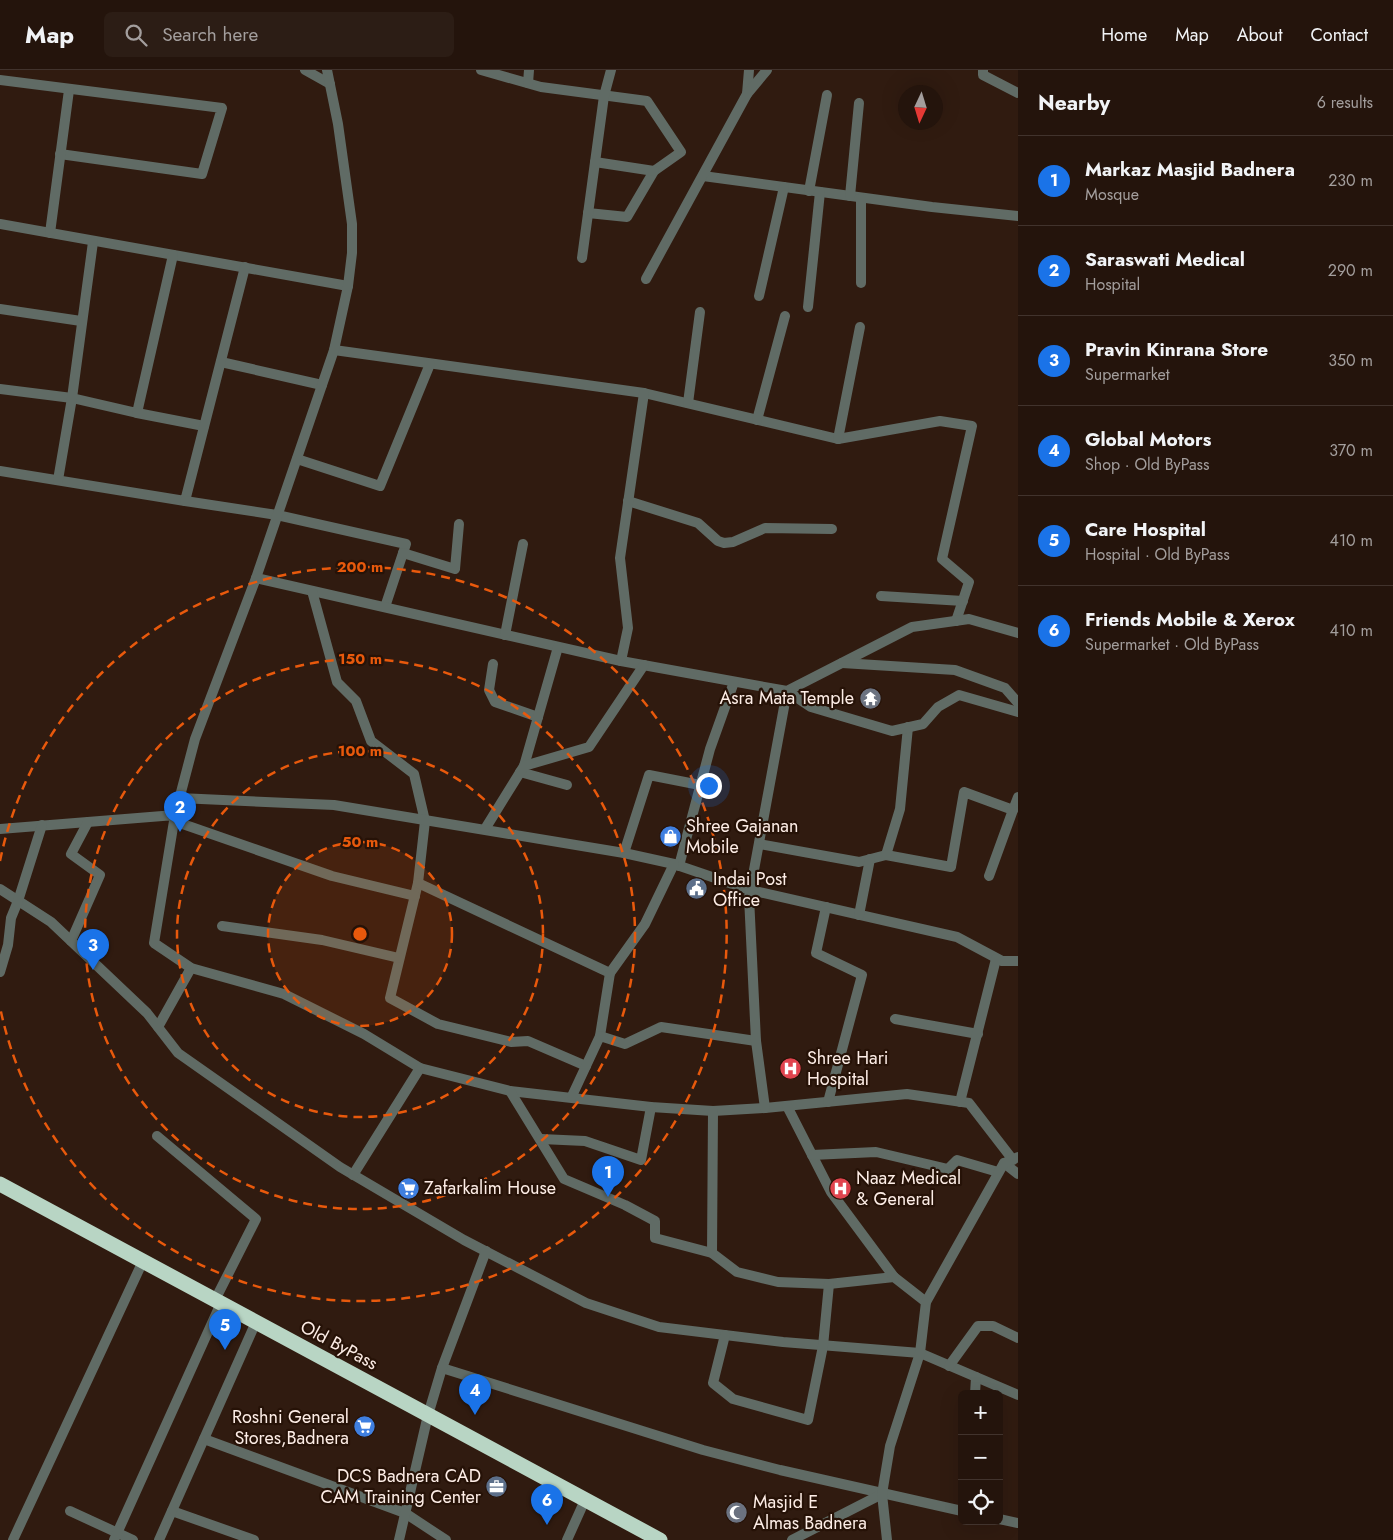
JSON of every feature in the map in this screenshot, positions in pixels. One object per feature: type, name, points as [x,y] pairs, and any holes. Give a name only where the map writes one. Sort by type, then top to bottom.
[{"type":"highway","name":"Old ByPass","points":[[0,1184],[660,1540]]},
{"type":"street","points":[[304,70],[330,84]]},
{"type":"street","points":[[327,70],[341,142],[352,232],[352,253],[348,286],[334,350],[256,578],[195,739],[174,818],[154,943],[191,968],[284,994],[364,1034],[420,1068],[510,1091],[572,1096],[651,1107],[713,1111],[907,1094],[969,1103],[1008,1163],[1018,1174]]},
{"type":"street","points":[[481,70],[499,72],[528,83],[647,102],[681,152],[654,171],[627,217],[588,213]]},
{"type":"street","points":[[528,83],[529,70]]},
{"type":"street","points":[[582,258],[604,96],[611,70]]},
{"type":"street","points":[[748,94],[749,70]]},
{"type":"street","points":[[646,279],[748,94],[767,70]]},
{"type":"street","points":[[984,70],[983,75],[1018,93]]},
{"type":"street","points":[[0,80],[222,108],[202,174],[60,154]]},
{"type":"street","points":[[50,233],[69,90]]},
{"type":"street","points":[[808,307],[815,191],[827,95]]},
{"type":"street","points":[[859,103],[856,197],[861,284]]},
{"type":"street","points":[[595,162],[654,171]]},
{"type":"street","points":[[703,176],[856,197],[1018,216]]},
{"type":"street","points":[[759,296],[784,187]]},
{"type":"street","points":[[0,224],[92,242],[348,286]]},
{"type":"street","points":[[58,480],[72,398],[92,242]]},
{"type":"street","points":[[137,413],[173,255]]},
{"type":"street","points":[[185,501],[245,268]]},
{"type":"street","points":[[0,310],[81,321]]},
{"type":"street","points":[[688,403],[700,312]]},
{"type":"street","points":[[757,420],[785,316]]},
{"type":"street","points":[[838,439],[860,327]]},
{"type":"street","points":[[334,350],[644,393],[838,439],[940,421],[972,426],[942,559],[969,582],[956,620]]},
{"type":"street","points":[[221,362],[322,384]]},
{"type":"street","points":[[297,459],[380,486],[430,364]]},
{"type":"street","points":[[0,389],[72,398],[204,426]]},
{"type":"street","points":[[621,661],[628,628],[620,558],[644,393]]},
{"type":"street","points":[[0,471],[278,515],[406,544],[385,607]]},
{"type":"street","points":[[628,501],[698,523],[718,541],[724,543],[733,542],[765,528],[832,530]]},
{"type":"street","points":[[402,553],[455,569],[459,524]]},
{"type":"street","points":[[505,635],[523,544]]},
{"type":"street","points":[[256,578],[621,661],[787,692],[811,707],[892,731],[923,724],[938,707],[959,695],[1018,712]]},
{"type":"street","points":[[312,591],[337,682],[356,701],[371,741],[414,774],[424,821],[418,883],[390,998],[438,1024],[511,1042],[528,1041],[586,1066]]},
{"type":"street","points":[[881,596],[963,601]]},
{"type":"street","points":[[787,692],[912,627],[969,618],[1018,633]]},
{"type":"street","points":[[485,829],[522,769],[558,647]]},
{"type":"street","points":[[841,663],[955,670],[1005,688],[1018,703]]},
{"type":"street","points":[[493,664],[489,690],[495,702],[538,717]]},
{"type":"street","points":[[522,769],[589,747],[644,665]]},
{"type":"street","points":[[572,1096],[600,1036],[610,973],[645,924],[677,865],[710,748],[734,682]]},
{"type":"street","points":[[764,1108],[756,1041],[750,890],[787,692]]},
{"type":"street","points":[[886,855],[900,809],[908,727]]},
{"type":"street","points":[[522,769],[567,785]]},
{"type":"street","points":[[624,853],[649,775],[700,785]]},
{"type":"street","points":[[759,844],[859,862],[886,855],[951,866],[964,792],[1013,810]]},
{"type":"street","points":[[989,876],[1018,797]]},
{"type":"street","points":[[180,798],[334,806],[624,853],[677,865],[750,890],[957,937],[996,959],[1018,962]]},
{"type":"street","points":[[0,829],[174,818],[332,876],[415,896]]},
{"type":"street","points":[[71,941],[100,875],[71,854],[88,822]]},
{"type":"street","points":[[0,972],[8,945],[11,918],[42,825]]},
{"type":"street","points":[[858,915],[870,859]]},
{"type":"street","points":[[418,883],[610,973]]},
{"type":"street","points":[[0,889],[51,922],[147,1013],[178,1053],[354,1175],[486,1252],[586,1303],[659,1327],[823,1346],[920,1354],[1018,1395]]},
{"type":"street","points":[[826,907],[816,953],[862,975],[828,1102]]},
{"type":"street","points":[[222,926],[322,940],[400,958]]},
{"type":"street","points":[[960,1102],[996,959]]},
{"type":"street","points":[[158,1027],[191,968]]},
{"type":"street","points":[[895,1019],[978,1034]]},
{"type":"street","points":[[600,1036],[625,1044],[661,1027],[756,1041]]},
{"type":"street","points":[[354,1175],[420,1068]]},
{"type":"street","points":[[510,1091],[564,1179],[625,1205],[655,1221],[655,1238],[712,1253],[737,1272],[778,1282],[829,1284],[894,1277]]},
{"type":"street","points":[[787,1106],[831,1192],[894,1277],[926,1302]]},
{"type":"street","points":[[541,1139],[585,1141],[641,1160],[651,1107]]},
{"type":"street","points":[[712,1253],[713,1111]]},
{"type":"street","points":[[116,1536],[218,1301],[256,1219],[157,1136]]},
{"type":"street","points":[[812,1155],[876,1152],[948,1169],[957,1160],[1008,1163]]},
{"type":"street","points":[[886,1540],[882,1494],[890,1446],[920,1354],[926,1302],[1008,1163]]},
{"type":"street","points":[[399,1540],[428,1415],[442,1368],[486,1252]]},
{"type":"street","points":[[13,1540],[143,1261]]},
{"type":"street","points":[[725,1335],[713,1383],[733,1399],[808,1420],[823,1346],[829,1284]]},
{"type":"street","points":[[159,1540],[256,1322]]},
{"type":"street","points":[[949,1366],[978,1326],[994,1326],[1018,1338]]},
{"type":"street","points":[[442,1368],[703,1450],[882,1494],[958,1510]]},
{"type":"street","points":[[975,1390],[976,1377]]},
{"type":"street","points":[[204,1439],[405,1513],[446,1540]]},
{"type":"street","points":[[792,1540],[882,1494]]},
{"type":"street","points":[[567,1540],[585,1500]]},
{"type":"street","points":[[70,1511],[116,1536],[133,1540]]},
{"type":"street","points":[[172,1511],[254,1540]]},
{"type":"street","points":[[1003,1520],[1018,1523]]},
{"type":"place","name":"Asra Mata Temple","points":[[870,698]]},
{"type":"place","name":"Saraswati Medical","points":[[180,832]]},
{"type":"place","name":"Shree Gajanan Mobile","points":[[670,836]]},
{"type":"place","name":"Indai Post Office","points":[[697,889]]},
{"type":"place","name":"Pravin Kinrana Store","points":[[93,970]]},
{"type":"place","name":"Shree Hari Hospital","points":[[791,1068]]},
{"type":"place","name":"Zafarkalim House","points":[[408,1188]]},
{"type":"place","name":"Naaz Medical & General","points":[[840,1188]]},
{"type":"place","name":"Markaz Masjid Badnera","points":[[608,1197]]},
{"type":"place","name":"Care Hospital","points":[[225,1350]]},
{"type":"place","name":"Global Motors","points":[[475,1415]]},
{"type":"place","name":"Roshni General Stores,Badnera","points":[[365,1427]]},
{"type":"place","name":"DCS Badnera CAD CAM Training Center","points":[[497,1486]]},
{"type":"place","name":"Masjid E Almas Badnera","points":[[737,1512]]},
{"type":"place","name":"Friends Mobile & Xerox","points":[[547,1525]]}]
